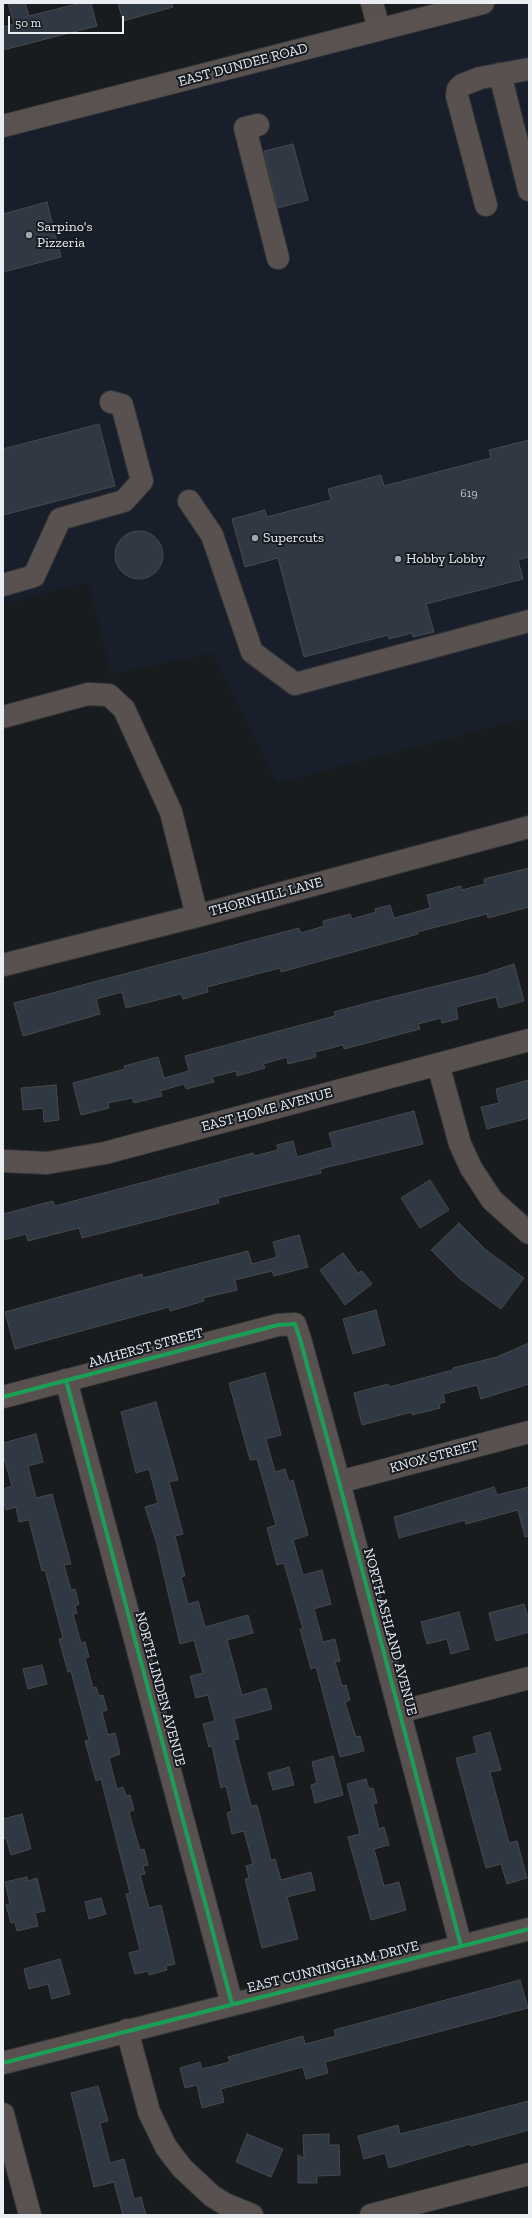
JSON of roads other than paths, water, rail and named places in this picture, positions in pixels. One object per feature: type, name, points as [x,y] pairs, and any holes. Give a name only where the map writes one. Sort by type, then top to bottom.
[{"type":"main road","name":"EAST DUNDEE ROAD","points":[[3,126],[483,3]]},
{"type":"main road","points":[[3,2114],[30,2215]]},
{"type":"street","points":[[372,3],[379,29]]},
{"type":"street","points":[[486,205],[457,96],[462,85],[480,78],[529,69]]},
{"type":"street","points":[[500,74],[529,190]]},
{"type":"street","points":[[258,125],[245,128],[278,258]]},
{"type":"street","points":[[3,585],[34,576],[60,519],[124,501],[142,481],[122,405],[111,402]]},
{"type":"street","points":[[190,501],[212,535],[252,652],[295,684],[529,621]]},
{"type":"street","points":[[3,717],[88,694],[109,695],[124,709],[171,812],[197,916]]},
{"type":"street","name":"THORNHILL LANE","points":[[4,960],[197,916],[529,827]]},
{"type":"street","name":"EAST HOME AVENUE","points":[[3,1161],[47,1163],[105,1153],[529,1040]]},
{"type":"street","points":[[438,1064],[460,1144],[470,1168],[492,1200],[529,1233]]},
{"type":"street","name":"AMHERST STREET","points":[[3,1397],[278,1325],[294,1324]]},
{"type":"street","name":"NORTH ASHLAND AVENUE","points":[[294,1324],[300,1339],[339,1482],[461,1946]]},
{"type":"street","name":"NORTH LINDEN AVENUE","points":[[66,1380],[232,2004]]},
{"type":"street","name":"KNOX STREET","points":[[339,1482],[529,1432]]},
{"type":"street","points":[[399,1712],[529,1678]]},
{"type":"street","name":"EAST CUNNINGHAM DRIVE","points":[[3,2063],[529,1929]]},
{"type":"street","points":[[128,2030],[149,2112],[166,2147],[182,2168],[212,2196],[225,2204],[252,2215]]},
{"type":"street","points":[[370,2215],[529,2174]]},
{"type":"place","name":"Sarpino's Pizzeria","points":[[29,235]]},
{"type":"place","name":"Supercuts","points":[[255,538]]},
{"type":"place","name":"Hobby Lobby","points":[[398,559]]}]
